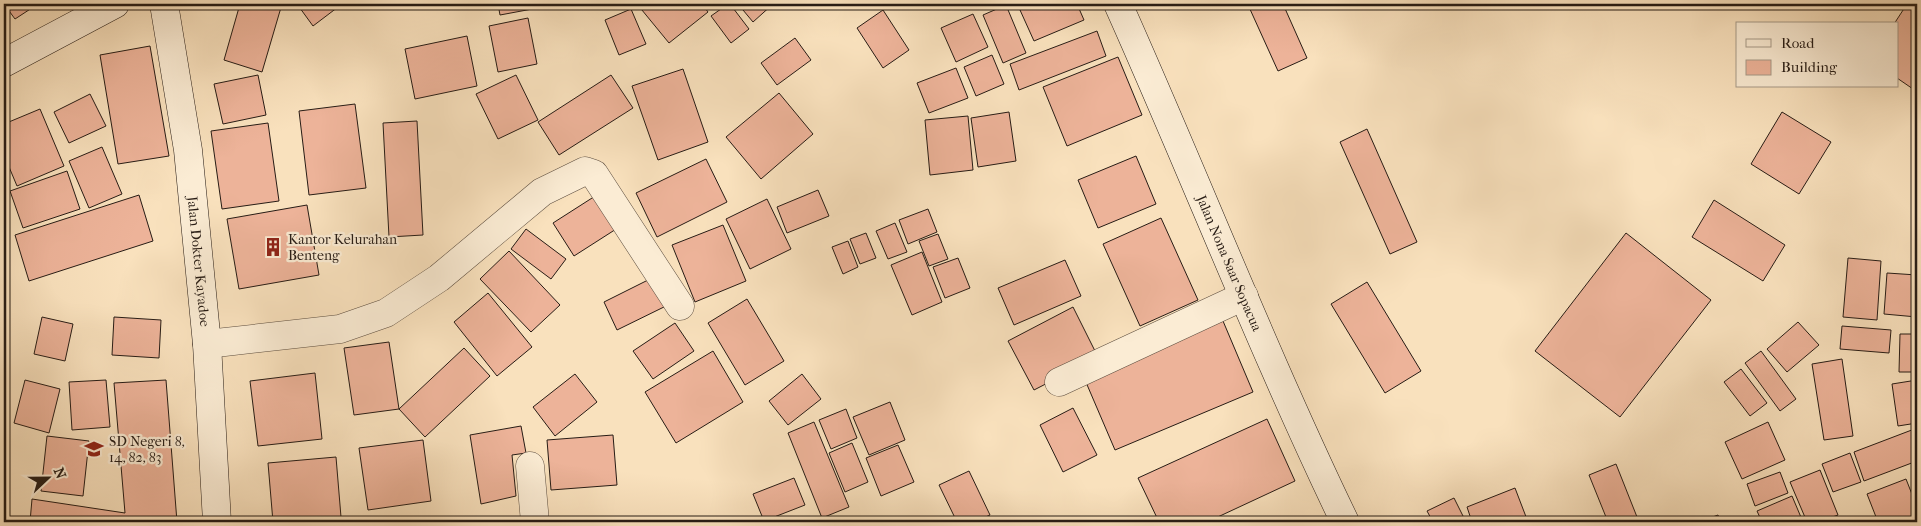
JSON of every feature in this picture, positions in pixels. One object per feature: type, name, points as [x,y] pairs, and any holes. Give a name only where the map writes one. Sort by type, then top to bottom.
[{"type":"street","points":[[4,63],[115,4]]},
{"type":"street","name":"Jalan Dokter Kayadoe","points":[[164,4],[188,150],[207,344],[217,522]]},
{"type":"street","name":"Jalan Nona Saar Sopacua","points":[[1118,4],[1320,471],[1345,522]]},
{"type":"street","points":[[207,344],[340,330],[386,313],[438,278],[542,192],[585,171],[594,174],[680,306]]},
{"type":"street","points":[[1059,382],[1244,296]]},
{"type":"street","points":[[530,466],[535,522]]},
{"type":"building","points":[[4,4],[38,4],[15,19]]},
{"type":"building","points":[[240,4],[282,4],[262,72],[224,60]]},
{"type":"building","points":[[297,4],[342,4],[313,26]]},
{"type":"building","points":[[498,4],[542,4],[543,7],[500,15]]},
{"type":"building","points":[[637,4],[702,4],[708,12],[669,43]]},
{"type":"building","points":[[730,4],[749,29],[731,43],[711,16]]},
{"type":"building","points":[[738,4],[773,4],[753,22]]},
{"type":"building","points":[[1035,4],[1077,4],[1084,20],[1034,41],[1020,10]]},
{"type":"building","points":[[1256,4],[1283,4],[1307,58],[1278,71],[1249,7]]},
{"type":"building","points":[[1907,4],[1917,4],[1917,82],[1913,89],[1898,79],[1898,22],[1895,22]]},
{"type":"building","points":[[1006,5],[1026,53],[1003,63],[983,15]]},
{"type":"building","points":[[631,9],[646,44],[619,55],[605,20]]},
{"type":"building","points":[[883,10],[909,50],[883,68],[857,28]]},
{"type":"building","points":[[973,14],[988,47],[956,62],[941,28]]},
{"type":"building","points":[[528,18],[537,64],[498,72],[489,26]]},
{"type":"building","points":[[1097,31],[1106,56],[1019,90],[1010,64]]},
{"type":"building","points":[[467,36],[477,86],[415,99],[405,49]]},
{"type":"building","points":[[795,38],[811,60],[777,85],[761,63]]},
{"type":"building","points":[[150,46],[169,156],[118,164],[100,55]]},
{"type":"building","points":[[992,55],[1004,84],[976,96],[964,67]]},
{"type":"building","points":[[1118,57],[1142,115],[1067,146],[1043,87]]},
{"type":"building","points":[[956,68],[968,98],[929,113],[917,83]]},
{"type":"building","points":[[683,69],[708,142],[658,160],[632,86]]},
{"type":"building","points":[[258,75],[266,115],[223,124],[214,84]]},
{"type":"building","points":[[516,75],[538,120],[498,139],[476,94]]},
{"type":"building","points":[[611,75],[633,108],[559,155],[538,122]]},
{"type":"building","points":[[779,93],[813,134],[761,179],[726,137]]},
{"type":"building","points":[[90,94],[106,126],[69,143],[54,112]]},
{"type":"building","points":[[355,104],[366,188],[309,195],[299,111]]},
{"type":"building","points":[[40,109],[64,166],[17,186],[4,155],[4,124]]},
{"type":"building","points":[[1009,112],[1016,161],[978,167],[971,118]]},
{"type":"building","points":[[1782,112],[1831,142],[1799,194],[1751,164]]},
{"type":"building","points":[[968,116],[973,170],[930,175],[925,120]]},
{"type":"building","points":[[417,121],[423,235],[389,237],[383,123]]},
{"type":"building","points":[[268,123],[279,201],[222,209],[211,131]]},
{"type":"building","points":[[1367,129],[1417,242],[1390,254],[1340,142]]},
{"type":"building","points":[[102,147],[122,194],[89,208],[69,161]]},
{"type":"building","points":[[1136,156],[1156,204],[1098,228],[1078,180]]},
{"type":"building","points":[[706,159],[727,202],[657,237],[636,193]]},
{"type":"building","points":[[67,171],[80,209],[23,228],[10,191]]},
{"type":"building","points":[[818,190],[829,216],[787,233],[777,207]]},
{"type":"building","points":[[603,191],[624,224],[574,256],[553,223]]},
{"type":"building","points":[[139,195],[153,241],[29,281],[15,235]]},
{"type":"building","points":[[767,199],[791,249],[750,269],[726,219]]},
{"type":"building","points":[[1714,200],[1785,245],[1763,281],[1692,237]]},
{"type":"building","name":"Kantor Kelurahan Benteng","points":[[307,205],[319,275],[239,289],[227,219]]},
{"type":"building","points":[[928,209],[937,232],[908,244],[899,220]]},
{"type":"building","points":[[1161,218],[1198,300],[1140,326],[1103,244]]},
{"type":"building","points":[[895,223],[907,252],[888,259],[876,231]]},
{"type":"building","points":[[723,225],[746,281],[695,302],[672,245]]},
{"type":"building","points":[[526,229],[566,259],[551,279],[511,249]]},
{"type":"building","points":[[866,233],[876,258],[860,264],[850,239]]},
{"type":"building","points":[[1626,233],[1711,300],[1620,417],[1535,351]]},
{"type":"building","points":[[938,234],[948,259],[929,266],[919,241]]},
{"type":"building","points":[[848,241],[858,267],[843,274],[832,247]]},
{"type":"building","points":[[509,251],[560,305],[531,332],[480,279]]},
{"type":"building","points":[[922,252],[942,302],[912,315],[891,265]]},
{"type":"building","points":[[958,258],[970,288],[945,298],[933,267]]},
{"type":"building","points":[[1848,258],[1881,261],[1877,320],[1843,317]]},
{"type":"building","points":[[1065,260],[1081,296],[1014,325],[998,288]]},
{"type":"building","points":[[1887,273],[1917,275],[1917,317],[1884,314]]},
{"type":"building","points":[[654,277],[668,305],[617,330],[604,302]]},
{"type":"building","points":[[1367,282],[1421,371],[1385,393],[1331,304]]},
{"type":"building","points":[[488,293],[532,347],[497,376],[454,322]]},
{"type":"building","points":[[747,299],[784,361],[745,385],[708,323]]},
{"type":"building","points":[[1073,307],[1098,357],[1034,390],[1008,341]]},
{"type":"building","points":[[42,317],[73,324],[65,361],[34,354]]},
{"type":"building","points":[[114,317],[161,320],[159,358],[112,355]]},
{"type":"building","points":[[1223,321],[1253,392],[1115,450],[1085,380]]},
{"type":"building","points":[[1798,322],[1819,345],[1787,372],[1767,349]]},
{"type":"building","points":[[675,323],[694,351],[653,379],[633,351]]},
{"type":"building","points":[[1842,326],[1891,330],[1889,353],[1840,349]]},
{"type":"building","points":[[1900,334],[1917,334],[1917,372],[1899,372]]},
{"type":"building","points":[[389,342],[399,409],[354,415],[344,348]]},
{"type":"building","points":[[464,348],[490,376],[425,437],[399,409]]},
{"type":"building","points":[[713,351],[743,402],[676,443],[645,392]]},
{"type":"building","points":[[1761,351],[1796,399],[1780,411],[1745,363]]},
{"type":"building","points":[[1842,359],[1853,436],[1824,440],[1812,364]]},
{"type":"building","points":[[1741,369],[1767,403],[1750,416],[1724,382]]},
{"type":"building","points":[[315,373],[322,439],[258,446],[250,381]]},
{"type":"building","points":[[575,374],[597,402],[555,436],[533,407]]},
{"type":"building","points":[[802,374],[821,399],[788,425],[769,401]]},
{"type":"building","points":[[25,380],[60,389],[49,433],[14,423]]},
{"type":"building","points":[[106,380],[110,427],[72,430],[69,382]]},
{"type":"building","name":"SD Negeri 8, 14, 82, 83","points":[[166,380],[177,522],[30,522],[32,499],[125,513],[114,383]]},
{"type":"building","points":[[1917,380],[1917,423],[1898,426],[1892,384]]},
{"type":"building","points":[[890,402],[905,440],[869,455],[853,417]]},
{"type":"building","points":[[1073,408],[1097,455],[1063,472],[1040,425]]},
{"type":"building","points":[[846,409],[857,438],[831,449],[819,420]]},
{"type":"building","points":[[1267,419],[1295,481],[1207,522],[1159,522],[1138,478]]},
{"type":"building","points":[[814,422],[849,507],[822,518],[788,433]]},
{"type":"building","points":[[1768,422],[1785,460],[1742,479],[1725,442]]},
{"type":"building","points":[[521,426],[526,453],[512,455],[516,496],[481,504],[470,435]]},
{"type":"building","points":[[1917,428],[1917,461],[1864,481],[1854,452]]},
{"type":"building","points":[[613,435],[617,485],[551,490],[547,440]]},
{"type":"building","points":[[47,436],[89,441],[83,496],[41,491]]},
{"type":"building","points":[[423,440],[431,501],[368,510],[359,448]]},
{"type":"building","points":[[852,443],[868,482],[845,492],[829,453]]},
{"type":"building","points":[[898,445],[914,482],[881,496],[866,458]]},
{"type":"building","points":[[1850,453],[1861,482],[1833,492],[1822,464]]},
{"type":"building","points":[[336,457],[341,517],[273,522],[268,463]]},
{"type":"building","points":[[1616,464],[1639,522],[1608,522],[1589,475]]},
{"type":"building","points":[[1820,470],[1838,515],[1819,522],[1807,522],[1790,482]]},
{"type":"building","points":[[969,471],[990,515],[974,522],[957,522],[939,485]]},
{"type":"building","points":[[1780,472],[1788,493],[1755,506],[1747,484]]},
{"type":"building","points":[[794,478],[805,505],[764,521],[753,494]]},
{"type":"building","points":[[1906,479],[1917,507],[1917,515],[1899,522],[1878,522],[1867,494]]},
{"type":"building","points":[[1515,488],[1528,522],[1472,522],[1467,507]]},
{"type":"building","points":[[1792,496],[1803,522],[1762,522],[1757,511]]},
{"type":"building","points":[[1454,498],[1466,522],[1433,522],[1427,511]]},
{"type":"building","points":[[1718,515],[1721,522],[1699,522]]},
{"type":"place","name":"Kantor Kelurahan Benteng","points":[[273,247]]},
{"type":"place","name":"SD Negeri 8, 14, 82, 83","points":[[94,449]]}]
